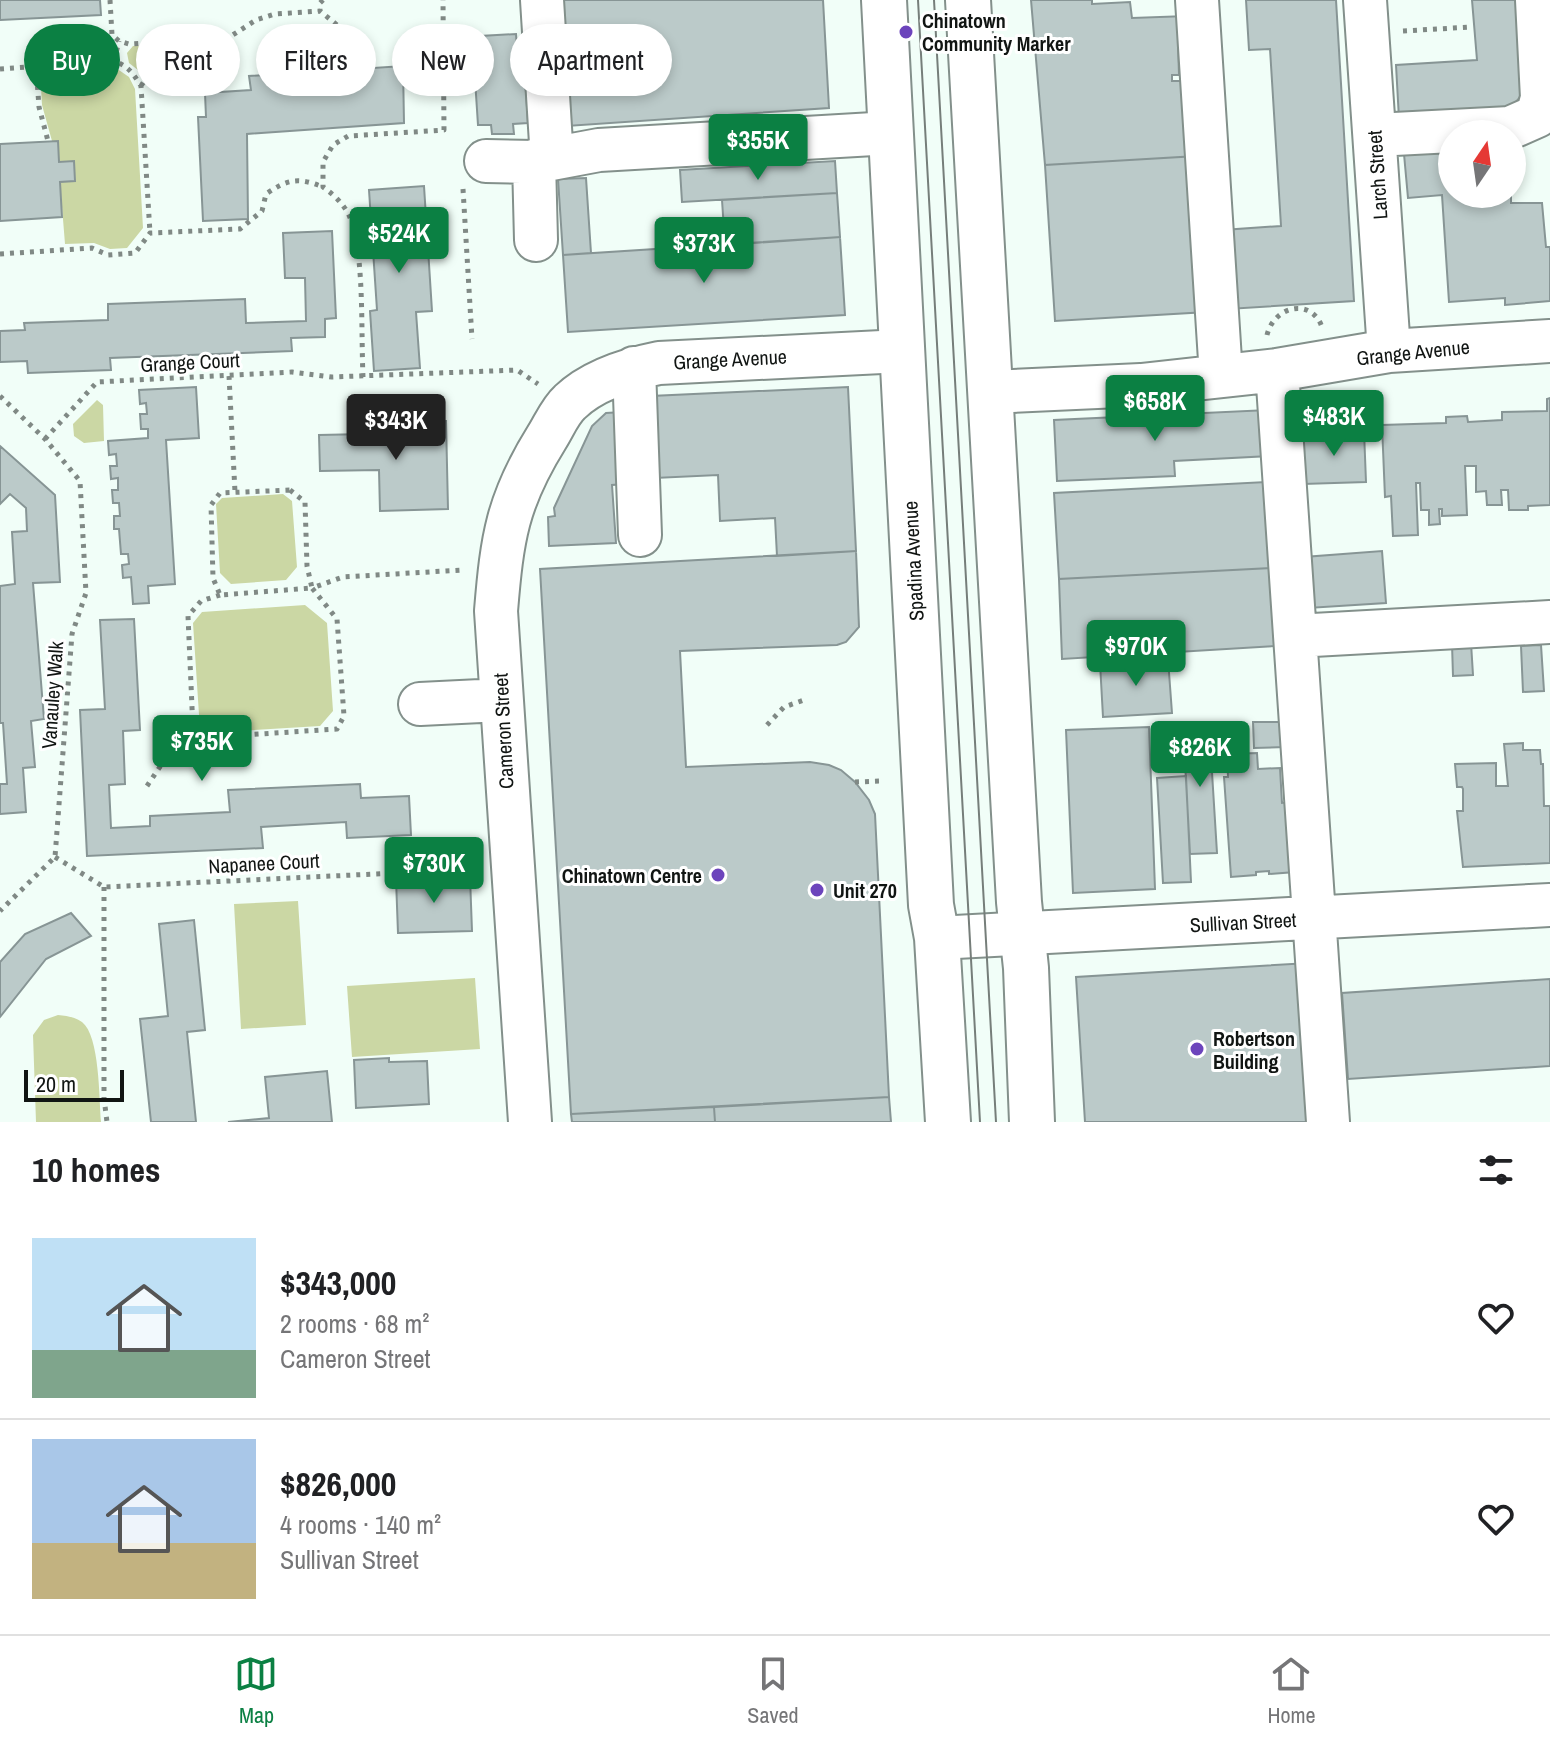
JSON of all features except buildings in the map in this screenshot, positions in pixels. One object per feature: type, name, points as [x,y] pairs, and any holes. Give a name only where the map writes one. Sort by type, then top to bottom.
[{"type":"main road","name":"Spadina Avenue","points":[[884,0],[930,890],[937,938],[948,1122]]},
{"type":"main road","points":[[968,0],[1026,968],[1032,1122]]},
{"type":"street","points":[[536,240],[543,160],[542,0]]},
{"type":"street","points":[[1197,0],[1221,376]]},
{"type":"street","points":[[1375,135],[1510,128],[1537,116],[1542,98],[1537,0]]},
{"type":"street","name":"Larch Street","points":[[1378,16],[1375,135],[1389,351]]},
{"type":"street","points":[[477,169],[599,150],[891,133]]},
{"type":"street","name":"Grange Avenue","points":[[990,392],[1141,385],[1221,376],[1271,357],[1550,341]]},
{"type":"street","name":"Grange Avenue","points":[[555,395],[593,386],[634,368],[675,362],[902,351]]},
{"type":"street","points":[[1271,357],[1295,636],[1328,1122]]},
{"type":"street","points":[[634,368],[640,535]]},
{"type":"street","name":"Cameron Street","points":[[530,1122],[496,611],[501,545],[512,504],[555,395]]},
{"type":"street","points":[[1295,636],[1550,622]]},
{"type":"street","points":[[420,704],[501,700]]},
{"type":"street","name":"Sullivan Street","points":[[937,938],[1550,905]]},
{"type":"path","points":[[110,0],[111,24]]},
{"type":"path","points":[[320,11],[323,0]]},
{"type":"path","points":[[323,187],[323,162],[333,145],[348,136],[444,130],[443,0]]},
{"type":"path","points":[[240,30],[256,20],[275,14],[320,11],[336,24]]},
{"type":"path","points":[[1378,16],[1471,27]]},
{"type":"path","points":[[120,63],[126,65],[136,79]]},
{"type":"path","points":[[0,69],[24,67]]},
{"type":"path","points":[[38,96],[48,141]]},
{"type":"path","points":[[0,254],[92,248],[108,255],[135,253],[150,233],[142,96]]},
{"type":"path","points":[[472,339],[463,188],[477,169]]},
{"type":"path","points":[[150,233],[240,229],[262,211],[266,194],[284,182],[305,180],[323,187],[340,199],[353,224],[358,257],[363,377]]},
{"type":"path","points":[[1271,357],[1272,320],[1294,308],[1319,318],[1325,338]]},
{"type":"path","name":"Grange Court","points":[[45,439],[97,382],[292,372],[363,377],[517,370],[555,395]]},
{"type":"path","points":[[229,376],[235,492]]},
{"type":"path","name":"Vanauley Walk","points":[[0,396],[45,439],[80,481],[86,593],[72,634],[55,857]]},
{"type":"path","points":[[220,595],[213,578],[211,505],[220,493],[290,490],[305,502],[307,566],[312,588],[337,619],[344,716],[337,729],[198,738],[193,730],[188,616],[201,601],[220,595],[312,588],[343,577],[467,569]]},
{"type":"path","points":[[767,725],[784,707],[807,699]]},
{"type":"path","points":[[147,786],[176,743],[193,730]]},
{"type":"path","points":[[855,782],[882,781]]},
{"type":"path","points":[[0,911],[55,857],[104,887],[104,1098],[107,1122]]},
{"type":"path","name":"Napanee Court","points":[[104,887],[483,869]]},
{"type":"green space","points":[[136,46],[136,68],[129,63],[127,53]]},
{"type":"green space","points":[[120,71],[129,77],[135,89],[143,228],[127,248],[110,249],[94,243],[65,244],[60,182],[73,161],[59,162],[58,141],[52,141],[41,96],[120,96]]},
{"type":"green space","points":[[97,400],[103,405],[104,441],[84,443],[74,436],[73,424]]},
{"type":"green space","points":[[283,494],[292,501],[297,567],[286,580],[231,584],[220,573],[216,504],[222,498]]},
{"type":"green space","points":[[305,605],[327,623],[333,711],[320,726],[205,733],[200,730],[193,623],[202,612]]},
{"type":"green space","points":[[298,901],[306,1025],[241,1029],[234,904]]},
{"type":"green space","points":[[475,978],[480,1049],[352,1057],[347,986]]},
{"type":"green space","points":[[58,1015],[77,1019],[88,1029],[95,1054],[101,1122],[36,1122],[33,1035],[44,1020]]},
{"type":"tram line","points":[[918,0],[980,1122]]},
{"type":"tram line","points":[[934,0],[996,1122]]},
{"type":"place","name":"Chinatown Community Marker","points":[[906,32]]},
{"type":"place","name":"Chinatown Centre","points":[[718,875]]},
{"type":"place","name":"Unit 270","points":[[817,890]]},
{"type":"place","name":"Robertson Building","points":[[1197,1049]]}]
